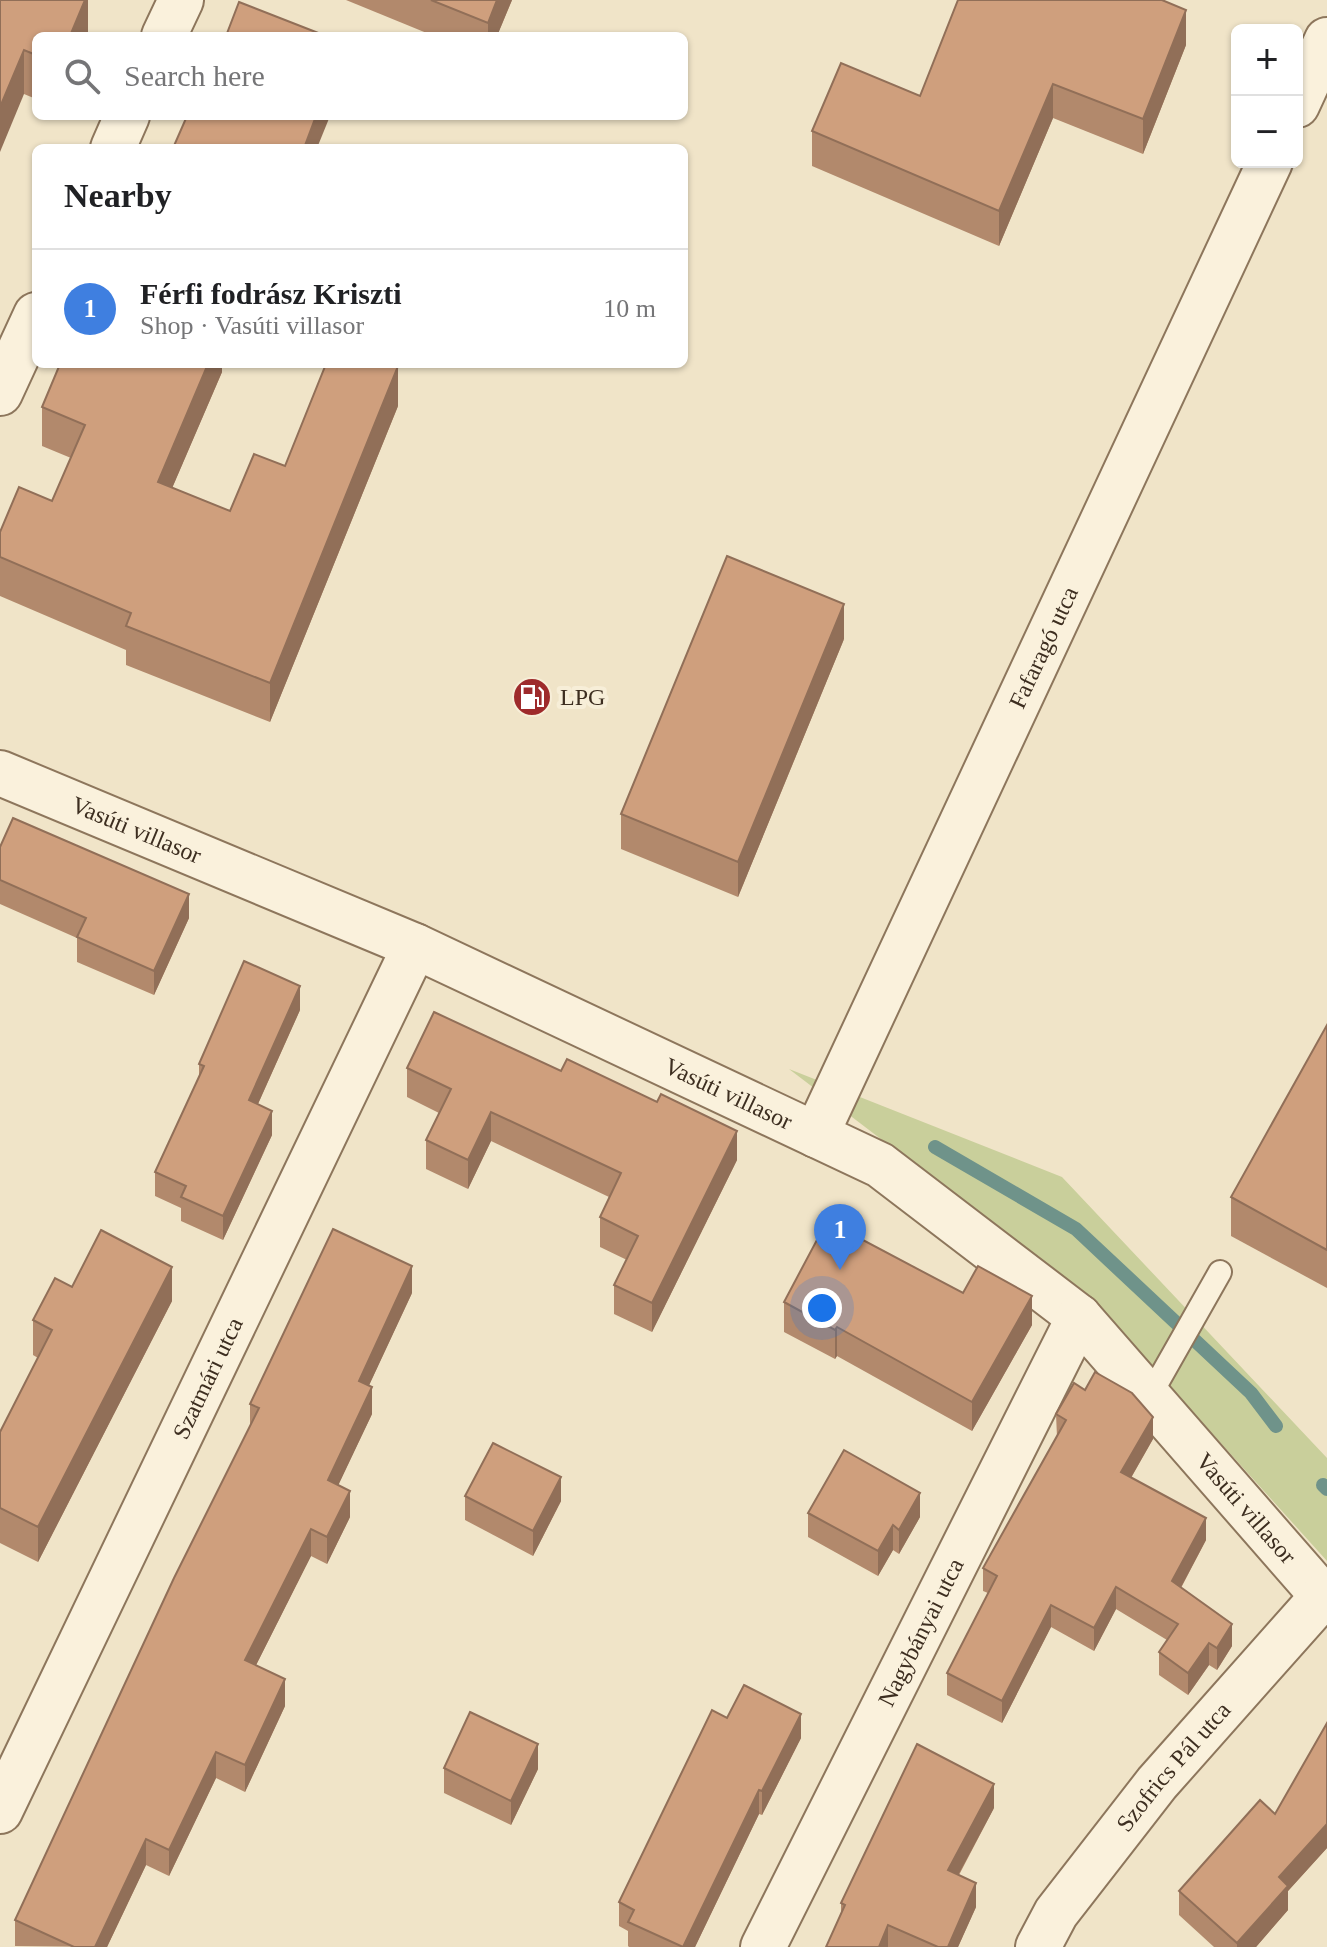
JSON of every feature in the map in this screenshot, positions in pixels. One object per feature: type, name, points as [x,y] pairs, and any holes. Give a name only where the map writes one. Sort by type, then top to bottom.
[{"type":"street","points":[[166,32],[181,0]]},
{"type":"street","points":[[1301,96],[1327,40]]},
{"type":"street","points":[[115,144],[125,120]]},
{"type":"street","name":"Fafaragó utca","points":[[816,1135],[1267,168]]},
{"type":"street","points":[[0,393],[32,324]]},
{"type":"street","name":"Vasúti villasor","points":[[0,773],[415,946],[880,1165],[1079,1317],[1325,1599]]},
{"type":"street","name":"Szatmári utca","points":[[0,1811],[415,946]]},
{"type":"street","name":"Nagybányai utca","points":[[763,1947],[1079,1317]]},
{"type":"street","name":"Szofrics Pál utca","points":[[1038,1947],[1056,1913],[1157,1783],[1325,1599]]},
{"type":"lane","points":[[1148,1399],[1220,1272]]},
{"type":"green space","points":[[789,1069],[1062,1177],[1327,1458],[1327,1561],[1091,1299]]},
{"type":"building","points":[[0,0],[85,0],[72,32],[32,32],[32,53],[24,50],[0,107]]},
{"type":"building","points":[[431,0],[497,0],[488,23]]},
{"type":"building","points":[[958,0],[1162,0],[1186,10],[1143,119],[1053,84],[999,211],[812,131],[841,63],[920,96]]},
{"type":"building","points":[[239,2],[316,32],[228,32]]},
{"type":"building","points":[[185,120],[314,120],[306,144],[175,144]]},
{"type":"building","points":[[58,368],[206,368],[158,482],[230,511],[254,454],[285,466],[324,368],[397,368],[270,683],[126,626],[131,613],[0,557],[0,532],[19,487],[52,501],[85,425],[42,407]]},
{"type":"building","points":[[727,556],[844,604],[738,862],[621,814]]},
{"type":"building","points":[[13,818],[189,894],[154,971],[77,937],[86,918],[0,880],[0,847]]},
{"type":"building","points":[[244,961],[300,986],[249,1100],[272,1111],[223,1216],[181,1197],[186,1186],[155,1172],[204,1066],[199,1064]]},
{"type":"building","points":[[434,1012],[561,1071],[567,1059],[657,1102],[661,1094],[737,1131],[652,1303],[614,1285],[638,1236],[600,1217],[621,1173],[491,1112],[468,1160],[426,1140],[451,1089],[407,1068]]},
{"type":"building","points":[[1327,1025],[1327,1250],[1231,1197]]},
{"type":"building","points":[[827,1221],[963,1293],[978,1266],[1032,1296],[972,1402],[837,1327],[835,1330],[784,1302]]},
{"type":"building","points":[[333,1229],[412,1266],[359,1381],[372,1387],[328,1480],[350,1491],[327,1537],[311,1529],[245,1660],[285,1679],[245,1765],[216,1752],[169,1850],[146,1839],[95,1947],[74,1947],[15,1920],[174,1578],[259,1408],[250,1404]]},
{"type":"building","points":[[101,1230],[172,1267],[38,1527],[0,1508],[0,1432],[52,1330],[33,1320],[55,1278],[72,1287]]},
{"type":"building","points":[[1095,1372],[1132,1393],[1153,1417],[1121,1472],[1206,1518],[1172,1581],[1232,1624],[1217,1648],[1209,1643],[1188,1673],[1159,1652],[1178,1624],[1116,1587],[1094,1628],[1051,1605],[1002,1701],[947,1673],[997,1576],[983,1568],[1066,1420],[1056,1414],[1074,1383],[1085,1390]]},
{"type":"building","points":[[493,1443],[561,1477],[533,1531],[465,1496]]},
{"type":"building","points":[[844,1450],[920,1493],[899,1530],[893,1525],[878,1551],[808,1513]]},
{"type":"building","points":[[744,1685],[801,1714],[762,1791],[759,1790],[683,1947],[628,1922],[634,1910],[619,1902],[712,1710],[727,1718]]},
{"type":"building","points":[[470,1712],[538,1744],[511,1801],[444,1768]]},
{"type":"building","points":[[1327,1723],[1327,1824],[1279,1877],[1288,1886],[1237,1943],[1179,1891],[1260,1800],[1275,1814]]},
{"type":"building","points":[[917,1744],[994,1784],[948,1870],[976,1883],[948,1947],[938,1947],[888,1925],[879,1947],[826,1947],[845,1905],[841,1903]]},
{"type":"waterway","points":[[935,1147],[1076,1229],[1251,1393],[1276,1426]]},
{"type":"waterway","points":[[1323,1485],[1327,1489]]},
{"type":"place","name":"LPG","points":[[532,697]]},
{"type":"place","name":"Férfi fodrász Kriszti","points":[[840,1270]]}]
